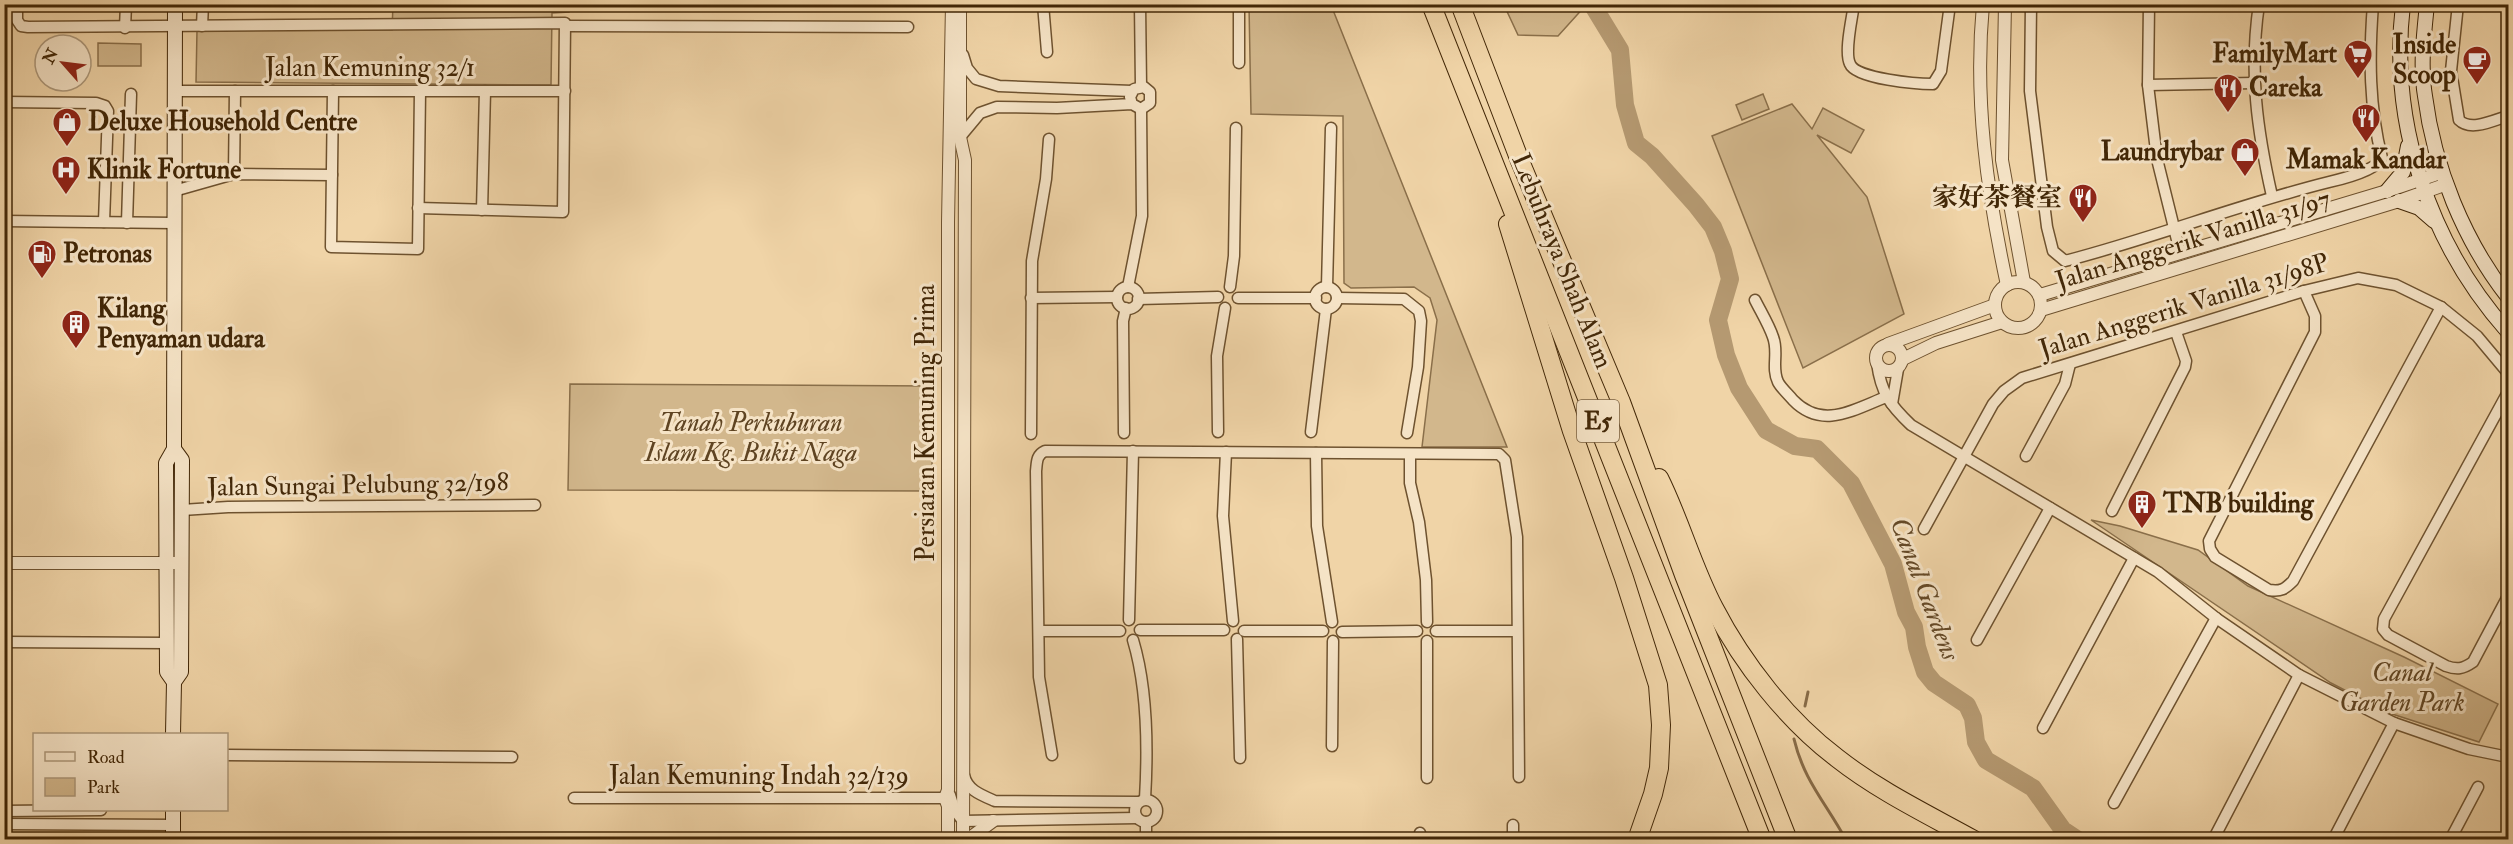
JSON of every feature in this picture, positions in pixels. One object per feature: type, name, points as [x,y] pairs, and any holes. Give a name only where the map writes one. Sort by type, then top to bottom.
[{"type":"highway","name":"Lebuhraya Shah Alam","points":[[1431,4],[1762,840]]},
{"type":"highway","name":"Lebuhraya Shah Alam","points":[[1460,4],[1520,161],[1621,402],[1684,575],[1788,840]]},
{"type":"highway","points":[[1475,111],[1484,158],[1507,219],[1572,431],[1628,589],[1658,685],[1661,725],[1659,768],[1653,794],[1637,840]]},
{"type":"highway","points":[[1621,402],[1674,507],[1696,569],[1713,608],[1754,671],[1805,730],[1837,758],[1879,788],[1974,840]]},
{"type":"main road","points":[[173,733],[174,682],[181,672],[166,463],[174,449],[175,4]]},
{"type":"main road","points":[[2403,4],[2400,70],[2408,140],[2436,223],[2470,281],[2508,332]]},
{"type":"main road","points":[[2427,4],[2423,63],[2424,95],[2445,178],[2477,250],[2508,297]]},
{"type":"main road","points":[[2387,191],[2403,172],[2408,140]]},
{"type":"main road","points":[[2399,201],[2419,208],[2436,223]]},
{"type":"main road","points":[[174,449],[182,460],[182,510],[174,563],[167,644],[167,672],[174,682]]},
{"type":"main road","points":[[173,811],[173,840]]},
{"type":"street","points":[[17,4],[17,20],[21,26],[125,28],[565,23],[565,26],[908,27]]},
{"type":"street","points":[[125,28],[126,4]]},
{"type":"street","points":[[202,26],[203,4]]},
{"type":"street","name":"Persiaran Kemuning Prima","points":[[948,840],[946,794],[948,222],[952,4]]},
{"type":"street","name":"Persiaran Kemuning Prima","points":[[960,4],[960,137],[965,160],[963,760],[965,840]]},
{"type":"street","points":[[1043,4],[1047,52]]},
{"type":"street","points":[[1128,287],[1142,216],[1136,106],[1130,97],[1136,89],[1140,4]]},
{"type":"street","points":[[1239,4],[1239,63]]},
{"type":"street","points":[[1854,4],[1847,56],[1850,66],[1870,76],[1933,84],[1938,79],[1950,4]]},
{"type":"street","points":[[1983,4],[1981,123],[1991,211],[2007,285]]},
{"type":"street","points":[[2005,4],[2002,160],[2024,282]]},
{"type":"street","points":[[2031,4],[2030,91],[2047,227],[2054,251],[2065,261],[2174,230],[2272,196],[2335,181],[2374,167],[2380,162],[2382,158],[2373,120],[2369,53],[2373,4]]},
{"type":"street","points":[[2149,4],[2148,85],[2157,159],[2180,252]]},
{"type":"street","points":[[2259,4],[2253,41],[2254,83],[2259,141],[2272,196]]},
{"type":"street","points":[[2458,4],[2451,71],[2459,120],[2473,126],[2508,116]]},
{"type":"street","points":[[418,208],[563,212],[565,26]]},
{"type":"street","points":[[960,43],[967,68],[976,79],[999,86],[1148,89],[1151,96],[1150,103],[1136,106],[997,107],[980,113],[960,137]]},
{"type":"street","points":[[2148,85],[2254,83]]},
{"type":"street","points":[[1030,87],[1030,106]]},
{"type":"street","name":"Jalan Kemuning 32/1","points":[[175,91],[565,91]]},
{"type":"street","points":[[234,91],[234,174]]},
{"type":"street","points":[[333,91],[331,247],[418,249],[420,91]]},
{"type":"street","points":[[482,210],[485,91]]},
{"type":"street","points":[[127,223],[130,94]]},
{"type":"street","points":[[4,102],[96,103],[105,106],[108,111],[104,222]]},
{"type":"street","points":[[1230,288],[1234,256],[1236,128]]},
{"type":"street","points":[[1327,287],[1331,128]]},
{"type":"street","points":[[1031,434],[1032,261],[1046,180],[1049,139]]},
{"type":"street","points":[[174,191],[234,174],[332,175]]},
{"type":"street","points":[[2424,186],[2445,178]]},
{"type":"street","name":"Jalan Anggerik Vanilla 31/97","points":[[2040,296],[2387,191],[2424,186]]},
{"type":"street","name":"Jalan Anggerik Vanilla 31/97","points":[[2041,310],[2399,201],[2424,186]]},
{"type":"street","points":[[4,221],[174,223]]},
{"type":"street","name":"Jalan Anggerik Vanilla 31/98P","points":[[1924,529],[1982,422],[2004,391],[2022,378],[2304,291],[2358,278],[2396,285],[2441,307],[2477,336],[2508,373]]},
{"type":"street","points":[[2024,282],[2040,296],[2041,310],[2034,322],[2021,328],[2007,326],[2002,322],[1995,305],[1998,294],[2007,285],[2024,282]]},
{"type":"street","points":[[1128,287],[1119,291],[1117,297],[1120,306],[1133,307],[1138,299]]},
{"type":"street","points":[[1128,287],[1134,290],[1138,299]]},
{"type":"street","points":[[1326,309],[1317,304],[1316,298],[1318,291],[1327,287]]},
{"type":"street","points":[[1326,309],[1335,305],[1337,298],[1335,292],[1327,287]]},
{"type":"street","points":[[1230,288],[1237,292],[1238,298],[1234,306],[1226,308],[1219,303],[1218,297],[1222,290],[1230,288]]},
{"type":"street","points":[[2304,291],[2315,316],[2315,332],[2209,541],[2210,549],[2215,557],[2269,590],[2286,589],[2293,581],[2441,307]]},
{"type":"street","points":[[1030,298],[1117,297]]},
{"type":"street","points":[[1138,299],[1218,297]]},
{"type":"street","points":[[1238,298],[1316,298]]},
{"type":"street","points":[[1337,298],[1404,299],[1419,311],[1421,321],[1418,366],[1407,433]]},
{"type":"street","points":[[1755,300],[1773,335],[1777,349],[1775,367],[1779,383],[1804,411],[1819,417],[1837,415],[1889,401]]},
{"type":"street","points":[[1995,305],[1888,344],[1878,351],[1877,363],[1882,389],[1889,401],[1911,425],[2158,572],[2216,618],[2299,675],[2394,723],[2469,749],[2508,757]]},
{"type":"street","points":[[1124,433],[1123,321],[1126,308]]},
{"type":"street","points":[[1218,432],[1217,356],[1226,308]]},
{"type":"street","points":[[1311,432],[1326,309]]},
{"type":"street","points":[[1877,363],[1880,368],[1888,371],[1936,343],[2002,322]]},
{"type":"street","points":[[2112,511],[2186,367],[2176,332]]},
{"type":"street","points":[[1888,344],[1899,348],[1900,364],[1889,401]]},
{"type":"street","points":[[2026,456],[2065,384],[2070,364]]},
{"type":"street","points":[[2508,392],[2384,619],[2383,629],[2388,635],[2446,666],[2455,669],[2464,668],[2473,662],[2508,596]]},
{"type":"street","points":[[1052,755],[1039,677],[1036,471],[1038,456],[1045,451],[1503,456],[1508,475],[1516,537],[1519,777]]},
{"type":"street","points":[[1129,620],[1133,451]]},
{"type":"street","points":[[1226,452],[1223,516],[1233,621]]},
{"type":"street","points":[[1316,453],[1317,526],[1332,622]]},
{"type":"street","points":[[1410,454],[1410,483],[1419,522],[1426,580],[1427,622]]},
{"type":"street","name":"Jalan Sungai Pelubung 32/198","points":[[182,510],[228,507],[534,505]]},
{"type":"street","points":[[1977,640],[2050,508]]},
{"type":"street","points":[[2043,728],[2134,558]]},
{"type":"street","points":[[4,563],[174,563]]},
{"type":"street","points":[[2114,803],[2216,618]]},
{"type":"street","points":[[1120,631],[1124,639],[1132,640],[1138,637],[1140,630],[1135,622],[1129,620]]},
{"type":"street","points":[[1120,631],[1124,623],[1129,620]]},
{"type":"street","points":[[1224,630],[1226,625],[1233,621]]},
{"type":"street","points":[[1233,621],[1241,624],[1240,758]]},
{"type":"street","points":[[1332,622],[1340,625],[1342,632],[1340,637],[1333,640],[1327,639],[1323,631],[1327,624],[1332,622]]},
{"type":"street","points":[[1427,622],[1434,626],[1436,631],[1435,637],[1427,641],[1421,639],[1417,632],[1421,624],[1427,622]]},
{"type":"street","points":[[1140,630],[1224,630]]},
{"type":"street","points":[[1224,630],[1228,638],[1240,635],[1323,631]]},
{"type":"street","points":[[1039,631],[1120,631]]},
{"type":"street","points":[[1436,631],[1516,631]]},
{"type":"street","points":[[1342,632],[1417,632]]},
{"type":"street","points":[[1132,640],[1138,659],[1147,765],[1142,801],[1135,809],[1142,820],[1146,840]]},
{"type":"street","points":[[1332,746],[1333,640]]},
{"type":"street","points":[[1427,641],[1427,778]]},
{"type":"street","points":[[4,642],[167,644]]},
{"type":"street","points":[[2213,840],[2299,675]]},
{"type":"street","points":[[2333,840],[2394,723]]},
{"type":"street","points":[[228,755],[512,758]]},
{"type":"street","points":[[946,794],[963,820],[1142,820],[1155,817],[1157,810],[1155,804],[1142,801],[995,801],[973,791],[967,785],[964,778],[963,760]]},
{"type":"street","points":[[2450,840],[2478,787]]},
{"type":"street","name":"Jalan Kemuning Indah 32/139","points":[[574,798],[946,794]]},
{"type":"street","points":[[4,811],[33,811]]},
{"type":"street","points":[[965,840],[993,820]]},
{"type":"street","points":[[4,824],[173,825]]},
{"type":"street","points":[[1513,825],[1513,840]]},
{"type":"green space","points":[[393,5],[569,5],[569,12],[552,13],[551,85],[196,82],[197,30],[392,30]]},
{"type":"green space","points":[[1249,5],[1331,5],[1507,447],[1422,447],[1437,320],[1430,298],[1414,287],[1351,288],[1344,283],[1343,116],[1251,114]]},
{"type":"green space","points":[[1504,5],[1586,5],[1558,36],[1518,35]]},
{"type":"green space","points":[[98,43],[141,44],[141,66],[98,66]]},
{"type":"green space","points":[[1763,94],[1769,109],[1742,120],[1736,105]]},
{"type":"green space","points":[[1792,104],[1812,129],[1823,108],[1864,130],[1851,153],[1817,135],[1867,197],[1904,314],[1803,368],[1712,136]]},
{"type":"green space","name":"Tanah Perkuburan Islam Kg. Bukit Naga","points":[[570,384],[935,386],[931,491],[568,490]]},
{"type":"green space","name":"Canal Garden Park","points":[[2091,520],[2120,526],[2198,550],[2248,586],[2404,657],[2498,704],[2479,742],[2389,713],[2331,683]]},
{"type":"waterway","name":"Canal Gardens","points":[[1592,4],[1620,50],[1625,105],[1636,143],[1652,156],[1696,205],[1713,227],[1723,251],[1730,279],[1718,320],[1726,355],[1739,388],[1766,430],[1795,446],[1817,449],[1851,483],[1893,564],[1906,612],[1914,627],[1917,647],[1925,672],[1934,683],[1967,705],[1973,718],[1976,742],[1986,760],[2033,788],[2063,830],[2078,840]]},
{"type":"waterway","points":[[1805,706],[1808,692]]},
{"type":"waterway","points":[[1794,739],[1810,780],[1846,840]]},
{"type":"place","name":"FamilyMart","points":[[2358,80]]},
{"type":"place","name":"Inside Scoop","points":[[2477,86]]},
{"type":"place","name":"Careka","points":[[2228,114]]},
{"type":"place","name":"Mamak Kandar","points":[[2366,144]]},
{"type":"place","name":"Deluxe Household Centre","points":[[67,148]]},
{"type":"place","name":"Laundrybar","points":[[2245,178]]},
{"type":"place","name":"Klinik Fortune","points":[[66,196]]},
{"type":"place","name":"家好茶餐室","points":[[2083,224]]},
{"type":"place","name":"Petronas","points":[[42,280]]},
{"type":"place","name":"Kilang Penyaman udara","points":[[76,350]]},
{"type":"place","name":"TNB building","points":[[2142,530]]}]
